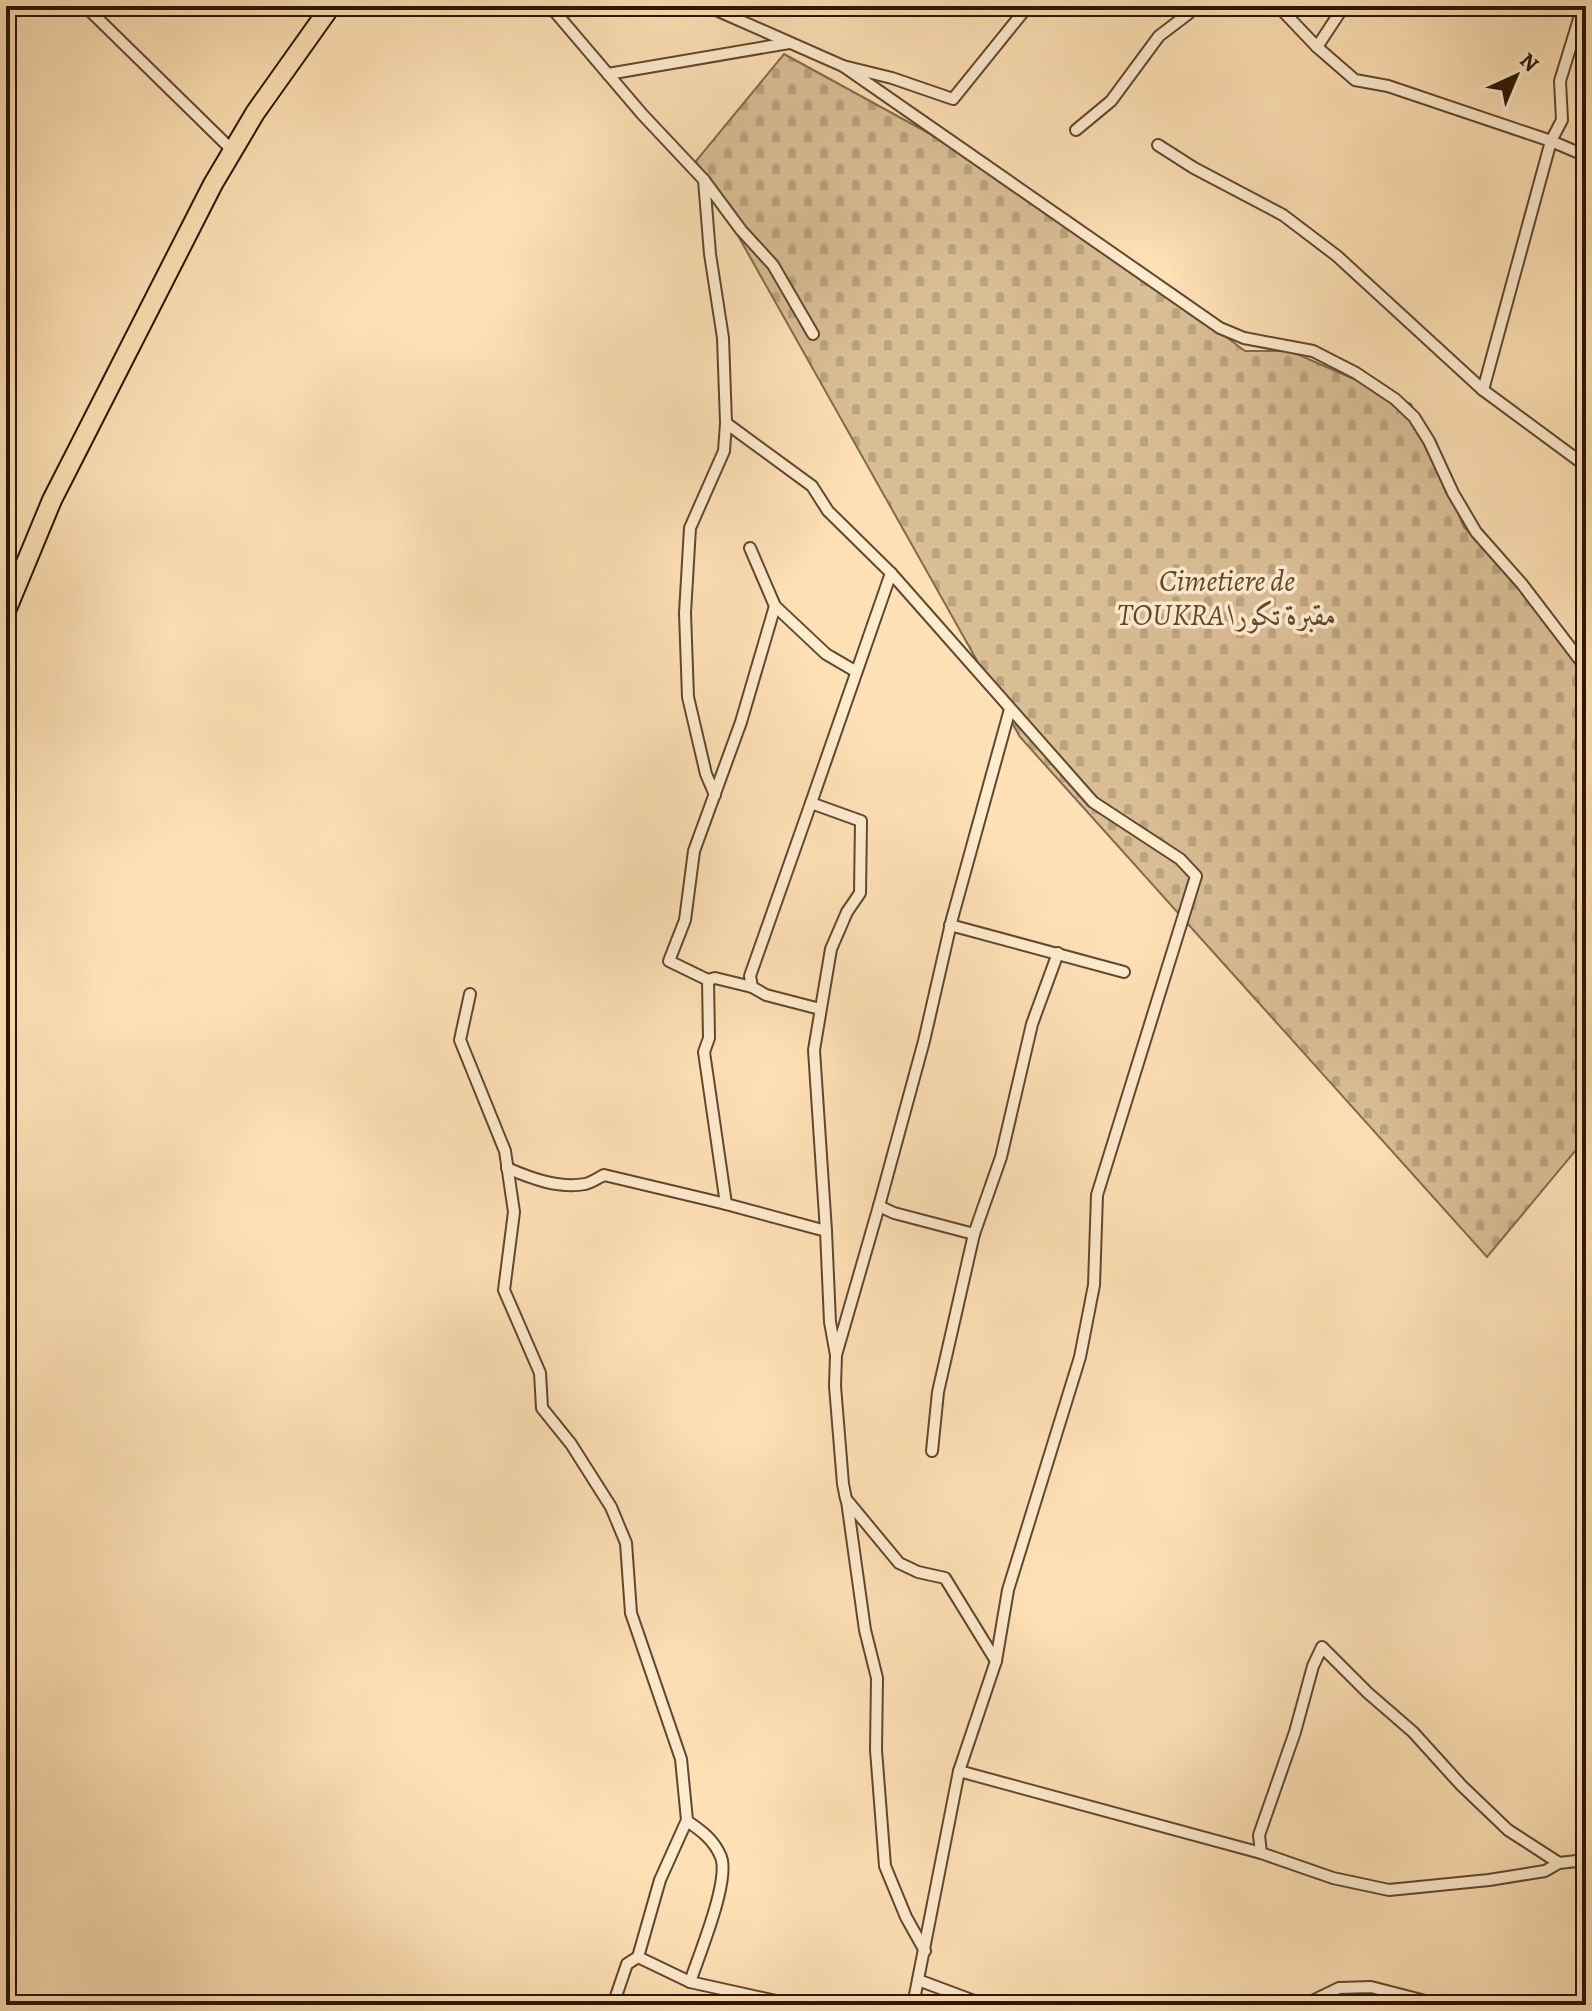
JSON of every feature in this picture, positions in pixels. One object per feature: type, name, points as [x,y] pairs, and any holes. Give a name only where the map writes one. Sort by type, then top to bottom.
[{"type":"highway","points":[[6,611],[52,500],[178,248],[255,113],[331,6]]},
{"type":"street","points":[[85,6],[232,150]]},
{"type":"street","points":[[550,6],[704,180],[741,230],[773,265],[813,334]]},
{"type":"street","points":[[707,6],[843,66],[892,78],[953,99],[1028,6]]},
{"type":"street","points":[[1076,130],[1111,101],[1159,36],[1194,6]]},
{"type":"street","points":[[1278,6],[1317,47],[1355,80],[1388,86],[1551,141],[1586,156]]},
{"type":"street","points":[[1317,47],[1344,6]]},
{"type":"street","points":[[1483,390],[1551,141],[1562,120],[1560,81],[1569,43],[1583,6]]},
{"type":"street","points":[[608,74],[791,43]]},
{"type":"street","points":[[843,66],[1220,328],[1244,338],[1313,351],[1356,373],[1395,399],[1414,417],[1429,441],[1453,493],[1476,532],[1522,584],[1586,668]]},
{"type":"street","points":[[1158,145],[1194,168],[1283,215],[1337,256],[1483,390],[1586,466]]},
{"type":"street","points":[[704,180],[710,254],[723,338],[726,423],[724,451],[690,528],[685,613],[688,697],[706,774],[715,795]]},
{"type":"street","points":[[726,423],[812,486],[828,511],[891,573],[1093,802],[1180,859],[1196,876],[1097,1195],[1094,1285],[1080,1357],[1008,1590],[996,1661],[959,1771],[913,2005]]},
{"type":"street","points":[[750,548],[775,606],[826,654],[855,671]]},
{"type":"street","points":[[752,987],[750,976],[891,573]]},
{"type":"street","points":[[775,606],[741,722],[694,851],[685,920],[669,961],[708,980],[715,978],[752,987],[766,995],[820,1009]]},
{"type":"street","points":[[836,1355],[924,1041],[950,925],[1010,709]]},
{"type":"street","points":[[811,803],[861,821],[860,893],[847,912],[831,949],[814,1050],[830,1322],[836,1355],[835,1386],[846,1499],[865,1630],[877,1678],[876,1750],[885,1866],[906,1917],[925,1951]]},
{"type":"street","points":[[950,925],[1124,972]]},
{"type":"street","points":[[932,1451],[938,1392],[974,1234],[1001,1157],[1032,1024],[1058,953]]},
{"type":"street","points":[[708,980],[709,1038],[704,1052],[726,1204]]},
{"type":"street","points":[[470,994],[460,1040],[505,1151],[514,1212],[504,1290],[540,1373],[542,1408],[571,1444],[611,1507],[626,1543],[631,1613],[681,1759],[687,1820],[660,1880],[638,1957],[627,1964],[613,2005]]},
{"type":"street","points":[[507,1168],[533,1180],[559,1183],[586,1184],[604,1175],[826,1231]]},
{"type":"street","points":[[879,1206],[894,1213],[974,1234]]},
{"type":"street","points":[[846,1499],[899,1563],[918,1572],[945,1578],[996,1661]]},
{"type":"street","points":[[1261,1853],[1259,1835],[1295,1732],[1313,1666],[1322,1647],[1413,1732],[1461,1785],[1508,1830],[1559,1863]]},
{"type":"street","points":[[959,1771],[1261,1853],[1333,1878],[1389,1890],[1534,1873],[1559,1863],[1586,1860]]},
{"type":"street","points":[[687,1821],[708,1836],[722,1859],[720,1891],[690,1982]]},
{"type":"street","points":[[638,1957],[690,1982],[794,2005]]},
{"type":"street","points":[[918,1980],[985,2005]]},
{"type":"street","points":[[1304,2005],[1339,1988],[1371,1987],[1441,2005]]},
{"type":"green space","name":"Cimetiere de TOUKRA مقبرة تكورا","points":[[784,54],[1018,182],[1245,351],[1290,351],[1411,404],[1464,527],[1586,663],[1586,1138],[1487,1257],[1020,737],[696,161]]}]
